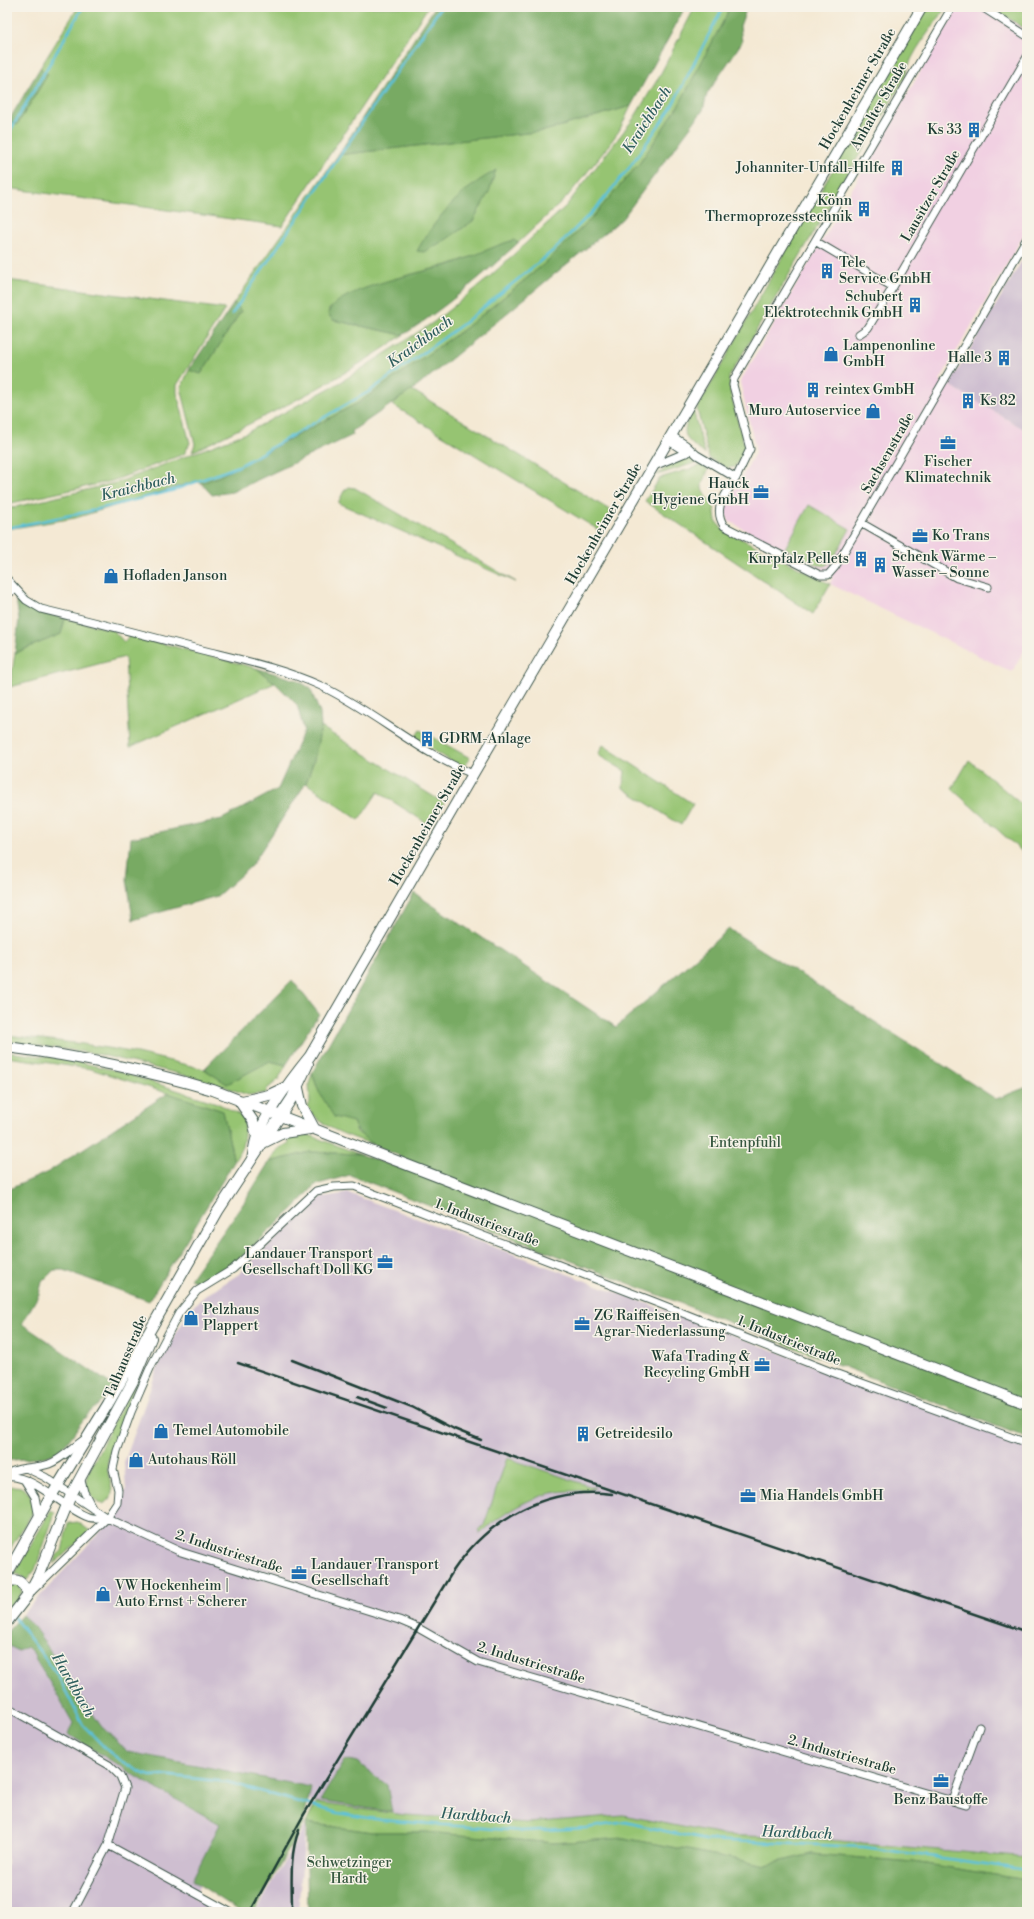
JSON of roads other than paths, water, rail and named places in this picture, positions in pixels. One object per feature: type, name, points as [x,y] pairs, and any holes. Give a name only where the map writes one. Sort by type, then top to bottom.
[{"type":"main road","name":"Hockenheimer Straße","points":[[161,1310],[218,1212],[252,1159],[261,1140],[271,1112],[286,1087],[310,1056],[473,774],[922,7]]},
{"type":"main road","points":[[7,1047],[75,1056],[139,1069],[213,1090],[240,1102],[314,1128],[1027,1404]]},
{"type":"main road","name":"Hockenheimer Straße","points":[[261,1140],[281,1116],[298,1088],[310,1056]]},
{"type":"main road","points":[[240,1102],[269,1095],[286,1087]]},
{"type":"main road","points":[[298,1088],[302,1106],[314,1128]]},
{"type":"main road","points":[[240,1102],[253,1121],[261,1140],[283,1133],[314,1128]]},
{"type":"main road","name":"Talhausstraße","points":[[7,1574],[161,1310]]},
{"type":"main road","name":"Talhausstraße","points":[[8,1621],[28,1594],[42,1569],[71,1495],[134,1381],[161,1310]]},
{"type":"main road","points":[[7,1582],[16,1580],[21,1582],[28,1594]]},
{"type":"street","name":"Anhalter Straße","points":[[828,575],[820,575],[724,526],[719,517],[718,508],[736,478],[750,449],[733,385],[734,379],[952,7]]},
{"type":"street","points":[[982,7],[1027,36]]},
{"type":"street","name":"Lausitzer Straße","points":[[859,334],[868,328],[893,287],[1027,57]]},
{"type":"street","name":"Sachsenstraße","points":[[828,575],[835,567],[861,523],[1027,238]]},
{"type":"street","points":[[815,241],[893,287]]},
{"type":"street","points":[[670,439],[685,453],[696,455]]},
{"type":"street","points":[[670,439],[686,445],[696,455],[736,478]]},
{"type":"street","points":[[654,466],[685,453]]},
{"type":"street","points":[[861,523],[957,578],[988,587]]},
{"type":"street","points":[[7,579],[26,600],[41,609],[236,659],[299,677],[323,687],[456,767],[473,774]]},
{"type":"street","points":[[7,594],[16,589]]},
{"type":"street","name":"1. Industriestraße","points":[[28,1594],[107,1518],[118,1499],[118,1490],[113,1469],[117,1451],[131,1412],[151,1366],[179,1313],[197,1291],[233,1269],[316,1192],[334,1187],[354,1186],[829,1371],[1027,1443]]},
{"type":"street","points":[[7,1476],[19,1469],[28,1469],[56,1460],[87,1438]]},
{"type":"street","name":"2. Industriestraße","points":[[28,1469],[58,1485],[107,1518],[181,1552],[410,1625],[478,1662],[966,1805]]},
{"type":"street","points":[[7,1476],[24,1479],[67,1506],[90,1518],[107,1518]]},
{"type":"street","name":"2. Industriestraße","points":[[80,1477],[84,1492],[93,1509]]},
{"type":"street","points":[[24,1479],[35,1498],[39,1518]]},
{"type":"street","points":[[7,1707],[96,1757],[120,1776],[125,1788],[108,1845],[73,1912]]},
{"type":"street","points":[[952,1801],[979,1727]]},
{"type":"street","points":[[108,1845],[230,1912]]},
{"type":"waterway","name":"Hardtbach","points":[[7,136],[83,7]]},
{"type":"waterway","points":[[232,314],[441,7]]},
{"type":"waterway","name":"Kraichbach","points":[[7,528],[86,512],[171,491],[239,466],[370,391],[463,324],[555,249],[599,205],[629,168],[671,108],[723,7]]},
{"type":"waterway","name":"Hardtbach","points":[[7,1608],[11,1613]]},
{"type":"waterway","name":"Hardtbach","points":[[14,1617],[58,1676],[83,1725],[108,1751],[121,1761],[144,1774],[151,1776],[162,1775],[227,1782],[338,1813],[381,1820],[521,1831],[586,1828],[625,1822],[705,1840],[864,1847],[1027,1870]]},
{"type":"railway","points":[[292,1360],[412,1407],[454,1429],[481,1440]]},
{"type":"railway","points":[[238,1363],[1027,1632]]},
{"type":"railway","points":[[357,1397],[387,1408]]},
{"type":"railway","points":[[250,1912],[303,1816],[453,1571],[468,1552],[484,1535],[502,1521],[543,1501],[565,1495],[588,1493],[612,1494]]},
{"type":"railway","points":[[292,1912],[292,1860],[299,1830]]},
{"type":"place","name":"Ks 33","points":[[974,130]]},
{"type":"place","name":"Johanniter-Unfall-Hilfe","points":[[897,168]]},
{"type":"place","name":"Könn Thermoprozesstechnik","points":[[864,209]]},
{"type":"place","name":"Tele Service GmbH","points":[[827,271]]},
{"type":"place","name":"Schubert Elektrotechnik GmbH","points":[[915,305]]},
{"type":"place","name":"Lampenonline GmbH","points":[[831,354]]},
{"type":"place","name":"Halle 3","points":[[1004,358]]},
{"type":"place","name":"reintex GmbH","points":[[813,390]]},
{"type":"place","name":"Ks 82","points":[[968,401]]},
{"type":"place","name":"Muro Autoservice","points":[[873,411]]},
{"type":"place","name":"Fischer Klimatechnik","points":[[948,443]]},
{"type":"place","name":"Hauck Hygiene GmbH","points":[[761,492]]},
{"type":"place","name":"Ko Trans","points":[[920,536]]},
{"type":"place","name":"Kurpfalz Pellets","points":[[861,559]]},
{"type":"place","name":"Schenk Wärme – Wasser – Sonne","points":[[880,565]]},
{"type":"place","name":"Hofladen Janson","points":[[111,576]]},
{"type":"place","name":"GDRM-Anlage","points":[[427,739]]},
{"type":"place","name":"Landauer Transport Gesellschaft Doll KG","points":[[385,1262]]},
{"type":"place","name":"Pelzhaus Plappert","points":[[191,1318]]},
{"type":"place","name":"ZG Raiffeisen Agrar-Niederlassung","points":[[582,1324]]},
{"type":"place","name":"Wafa Trading & Recycling GmbH","points":[[762,1365]]},
{"type":"place","name":"Temel Automobile","points":[[161,1431]]},
{"type":"place","name":"Getreidesilo","points":[[583,1434]]},
{"type":"place","name":"Autohaus Röll","points":[[136,1460]]},
{"type":"place","name":"Mia Handels GmbH","points":[[748,1496]]},
{"type":"place","name":"Landauer Transport Gesellschaft","points":[[299,1573]]},
{"type":"place","name":"VW Hockenheim | Auto Ernst + Scherer","points":[[103,1594]]},
{"type":"place","name":"Benz Baustoffe","points":[[941,1781]]},
{"type":"park label","name":"Entenpfuhl","points":[[745,1143]]},
{"type":"park label","name":"Schwetzinger Hardt","points":[[349,1872]]}]
